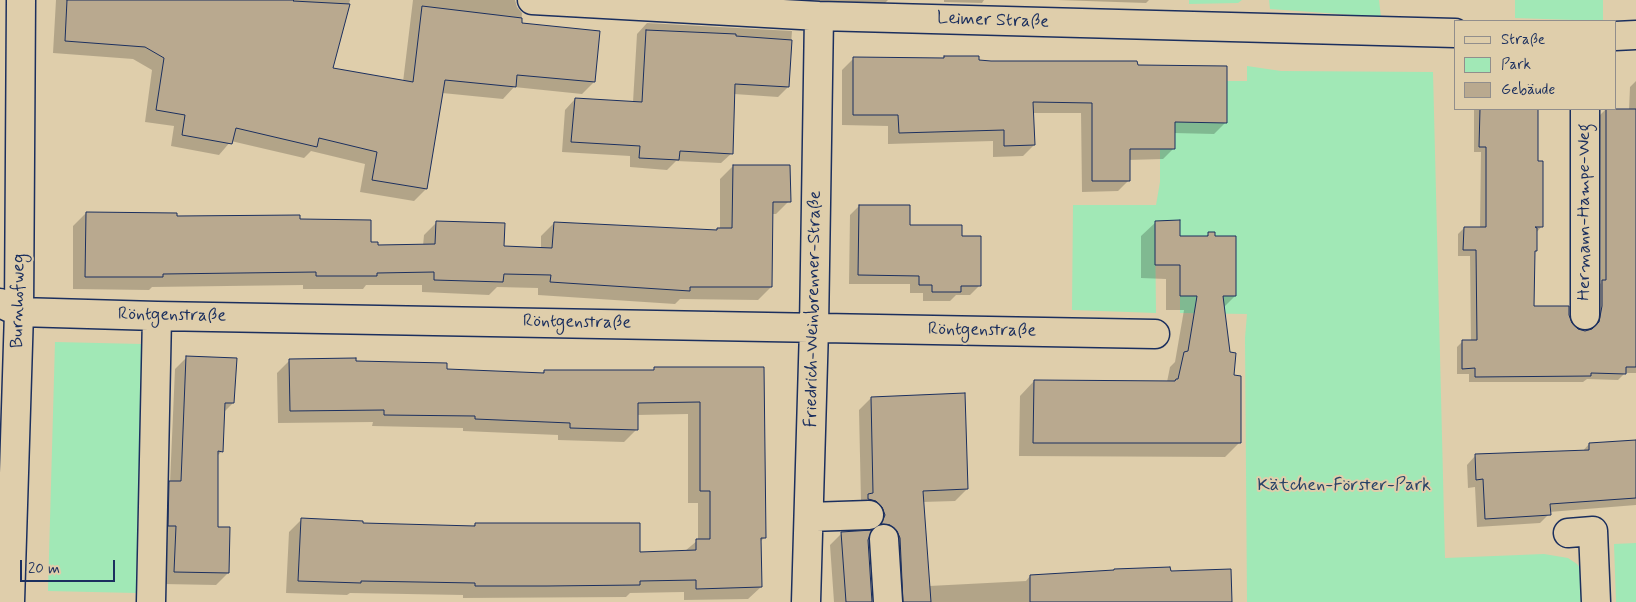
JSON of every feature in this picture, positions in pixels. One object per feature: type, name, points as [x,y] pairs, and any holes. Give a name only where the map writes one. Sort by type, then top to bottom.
[{"type":"street","name":"Burnhofweg","points":[[10,602],[10,308],[21,0]]},
{"type":"street","name":"Leimer Straße","points":[[532,0],[819,16],[920,9],[1454,33]]},
{"type":"street","name":"Friedrich-Weinbrenner-Straße","points":[[806,602],[814,328],[819,16]]},
{"type":"street","points":[[1616,36],[1636,35]]},
{"type":"street","name":"Hermann-Hampe-Weg","points":[[1585,110],[1585,315]]},
{"type":"street","name":"Röntgenstraße","points":[[10,308],[157,316],[1155,334]]},
{"type":"street","points":[[151,602],[157,316]]},
{"type":"street","points":[[809,517],[869,515]]},
{"type":"street","points":[[1568,533],[1593,531],[1596,602]]},
{"type":"street","points":[[884,539],[888,602]]},
{"type":"green space","points":[[1189,0],[1242,0],[1238,3],[1189,4]]},
{"type":"green space","points":[[1269,0],[1379,0],[1381,17],[1270,9]]},
{"type":"green space","points":[[1515,0],[1603,0],[1603,20],[1515,18]]},
{"type":"green space","name":"Kätchen-Förster-Park","points":[[1247,66],[1281,71],[1433,72],[1445,558],[1544,554],[1568,558],[1577,564],[1583,572],[1584,602],[1247,602],[1245,338],[1247,314],[1180,313],[1180,296],[1236,296],[1236,236],[1180,236],[1180,221],[1155,221],[1156,313],[1072,310],[1073,205],[1156,205],[1160,182],[1160,149],[1175,148],[1175,122],[1227,123],[1227,81],[1247,81]]},
{"type":"green space","points":[[55,342],[142,344],[136,593],[48,591]]},
{"type":"green space","points":[[1636,543],[1636,602],[1616,602],[1614,544]]},
{"type":"building","points":[[67,0],[294,0],[350,4],[333,68],[413,82],[422,6],[522,18],[522,23],[600,31],[595,82],[517,75],[516,87],[445,80],[427,189],[372,180],[377,152],[319,138],[317,147],[236,128],[232,144],[182,135],[185,115],[156,110],[164,58],[145,47],[65,41]]},
{"type":"building","points":[[646,30],[736,34],[736,36],[792,40],[789,87],[735,84],[733,154],[680,151],[679,160],[639,158],[640,146],[571,142],[575,98],[642,102]]},
{"type":"building","points":[[944,56],[979,56],[979,60],[991,61],[1137,61],[1138,65],[1227,66],[1227,123],[1175,122],[1175,149],[1130,149],[1130,181],[1092,181],[1092,103],[1033,102],[1035,145],[1004,146],[1004,130],[899,133],[898,115],[853,115],[853,57],[944,58]]},
{"type":"building","points":[[1636,109],[1636,367],[1626,367],[1626,374],[1591,373],[1591,376],[1475,377],[1475,368],[1462,369],[1462,340],[1477,340],[1476,250],[1463,250],[1464,227],[1486,227],[1486,147],[1479,147],[1480,110],[1538,110],[1538,161],[1543,161],[1543,227],[1535,227],[1537,228],[1537,251],[1535,251],[1534,306],[1569,306],[1569,315],[1572,323],[1578,329],[1585,331],[1592,329],[1599,322],[1602,306],[1602,280],[1606,280],[1606,110]]},
{"type":"building","points":[[733,165],[790,165],[791,202],[773,202],[772,287],[690,287],[690,291],[550,282],[551,275],[504,274],[503,282],[434,280],[434,272],[377,273],[377,276],[316,276],[316,272],[163,274],[163,277],[85,277],[86,212],[177,213],[177,216],[300,215],[300,219],[371,220],[371,242],[378,242],[378,245],[435,244],[436,221],[505,223],[504,246],[552,248],[554,222],[717,230],[717,228],[732,228]]},
{"type":"building","points":[[859,205],[910,205],[910,225],[962,225],[962,236],[981,236],[981,286],[961,286],[961,292],[932,292],[932,285],[919,285],[919,276],[858,275]]},
{"type":"building","points":[[1180,220],[1180,236],[1208,236],[1208,232],[1215,232],[1215,236],[1236,236],[1236,296],[1223,296],[1230,352],[1236,353],[1234,375],[1241,376],[1241,443],[1033,443],[1034,380],[1175,381],[1178,379],[1184,352],[1188,351],[1197,296],[1180,296],[1180,265],[1155,265],[1155,221]]},
{"type":"building","points":[[186,356],[237,358],[234,403],[225,403],[223,452],[218,451],[218,527],[230,527],[229,573],[174,572],[176,526],[168,526],[169,481],[181,481]]},
{"type":"building","points":[[356,358],[356,361],[447,363],[447,369],[544,373],[544,370],[654,370],[654,367],[764,367],[766,538],[761,538],[762,587],[696,589],[696,580],[640,581],[640,585],[547,586],[475,586],[475,583],[298,581],[301,518],[363,521],[363,523],[475,526],[475,523],[640,523],[640,552],[696,550],[696,539],[710,539],[710,491],[700,491],[700,402],[638,403],[638,430],[570,428],[570,423],[475,419],[475,416],[384,415],[384,410],[290,411],[289,359]]},
{"type":"building","points":[[965,393],[968,489],[923,491],[931,602],[903,602],[900,538],[897,531],[890,525],[881,524],[885,515],[882,507],[876,501],[868,499],[868,494],[873,493],[871,397]]},
{"type":"building","points":[[1636,440],[1636,498],[1550,504],[1551,515],[1485,519],[1483,479],[1476,480],[1475,454],[1589,450],[1589,443]]},
{"type":"building","points":[[872,530],[868,540],[872,602],[846,602],[841,532]]},
{"type":"building","points":[[1170,567],[1171,571],[1231,569],[1232,602],[1030,602],[1030,575]]}]
